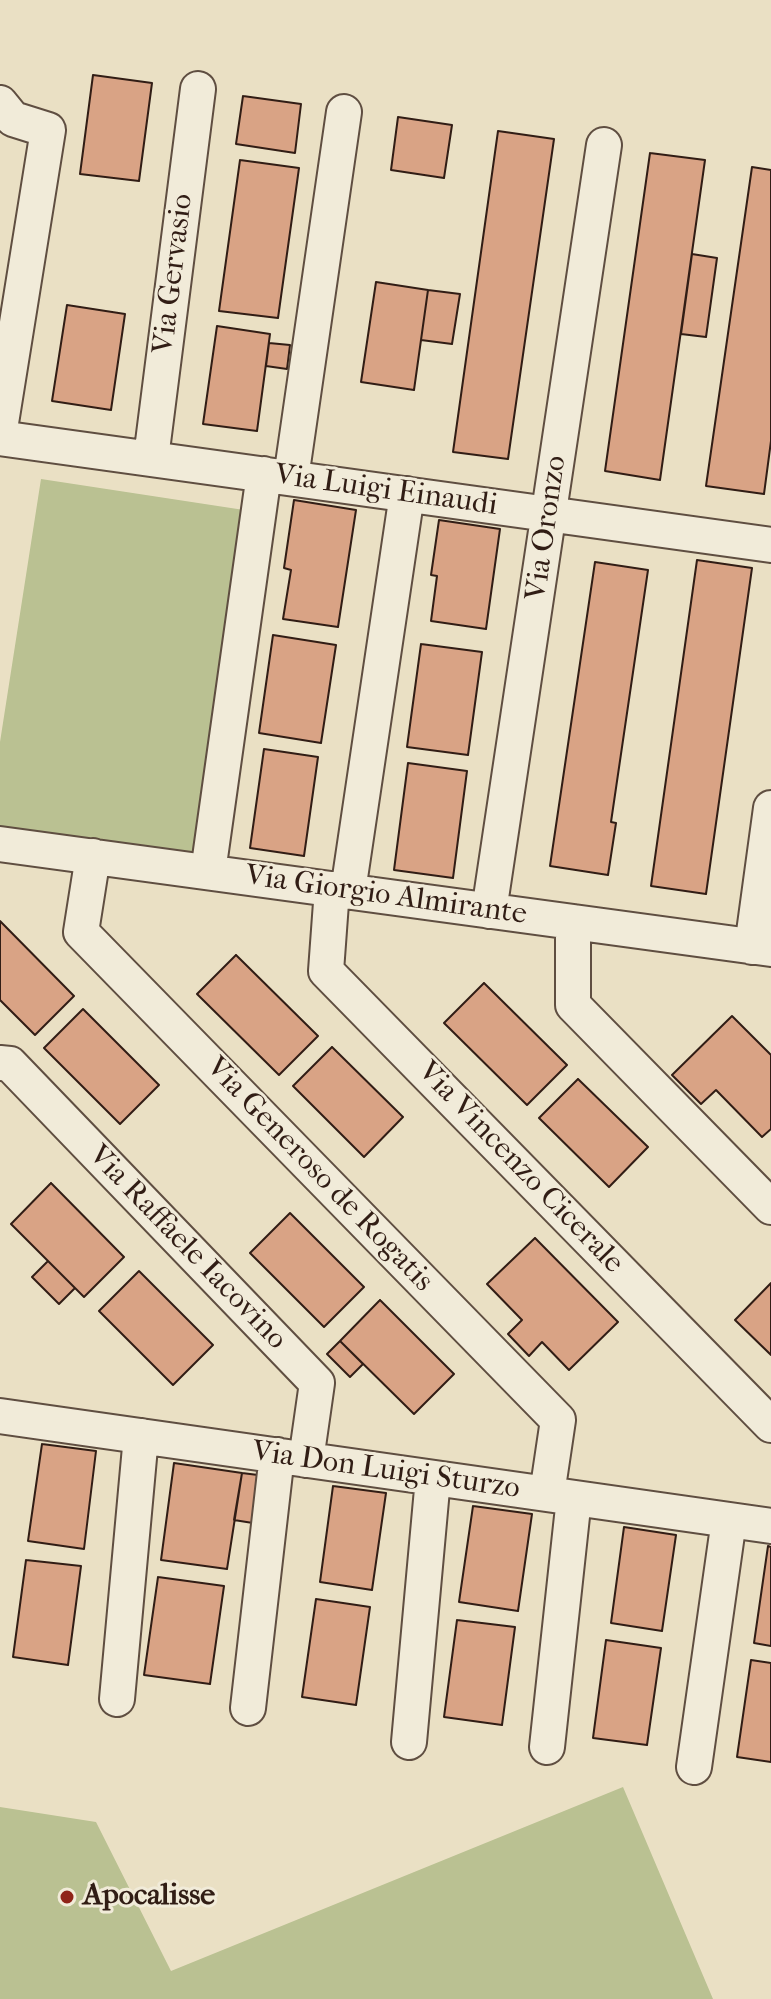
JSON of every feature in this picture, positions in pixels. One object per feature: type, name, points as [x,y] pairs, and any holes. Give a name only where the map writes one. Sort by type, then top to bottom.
[{"type":"street","name":"Via Gervasio","points":[[151,458],[198,89]]},
{"type":"street","points":[[0,103],[13,119],[48,130],[0,429]]},
{"type":"street","points":[[208,872],[344,112]]},
{"type":"street","name":"Via Oronzo","points":[[489,911],[604,145]]},
{"type":"street","name":"Via Luigi Einaudi","points":[[0,438],[771,545]]},
{"type":"street","name":"Via Vincenzo Cicerale","points":[[407,494],[326,971],[771,1425]]},
{"type":"street","points":[[761,948],[771,808]]},
{"type":"street","name":"Via Giorgio Almirante","points":[[0,844],[761,948]]},
{"type":"street","name":"Via Generoso de Rogatis","points":[[93,856],[81,932],[558,1420],[560,1496]]},
{"type":"street","points":[[573,922],[573,1005],[771,1207]]},
{"type":"street","name":"Via Raffaele Iacovino","points":[[0,1063],[10,1064],[317,1383],[292,1458]]},
{"type":"street","name":"Via Don Luigi Sturzo","points":[[0,1416],[771,1526]]},
{"type":"street","points":[[117,1699],[141,1436]]},
{"type":"street","points":[[248,1708],[292,1458]]},
{"type":"street","points":[[409,1742],[433,1478]]},
{"type":"street","points":[[547,1747],[560,1496]]},
{"type":"street","points":[[694,1767],[729,1520]]},
{"type":"green space","points":[[41,479],[244,510],[195,855],[0,828],[0,742]]},
{"type":"green space","points":[[623,1787],[713,1999],[0,1999],[0,1807],[96,1822],[171,1971]]},
{"type":"building","points":[[93,75],[152,83],[139,181],[80,174]]},
{"type":"building","points":[[243,96],[301,104],[295,153],[236,144]]},
{"type":"building","points":[[398,117],[452,125],[444,178],[391,170]]},
{"type":"building","points":[[498,131],[554,139],[508,459],[453,452]]},
{"type":"building","points":[[650,153],[705,160],[660,480],[605,471]]},
{"type":"building","points":[[240,160],[299,168],[278,318],[219,311]]},
{"type":"building","points":[[752,167],[771,170],[771,441],[764,494],[706,486]]},
{"type":"building","points":[[692,254],[717,258],[706,337],[681,334]]},
{"type":"building","points":[[376,282],[428,290],[414,390],[361,382]]},
{"type":"building","points":[[428,290],[460,294],[452,344],[421,340]]},
{"type":"building","points":[[67,305],[125,314],[111,410],[52,401]]},
{"type":"building","points":[[217,326],[270,334],[257,431],[203,424]]},
{"type":"building","points":[[269,343],[290,345],[287,369],[266,366]]},
{"type":"building","points":[[294,500],[356,510],[338,627],[283,619],[291,570],[284,568]]},
{"type":"building","points":[[439,520],[500,529],[486,629],[431,621],[437,576],[431,575]]},
{"type":"building","points":[[697,560],[752,568],[706,894],[651,886]]},
{"type":"building","points":[[595,562],[648,570],[611,822],[616,823],[608,875],[550,866]]},
{"type":"building","points":[[273,635],[336,645],[321,743],[259,733]]},
{"type":"building","points":[[421,644],[482,652],[468,755],[407,747]]},
{"type":"building","points":[[264,749],[318,757],[304,856],[250,848]]},
{"type":"building","points":[[408,763],[467,771],[453,878],[394,870]]},
{"type":"building","points":[[0,921],[74,996],[35,1035],[0,1000]]},
{"type":"building","points":[[236,955],[318,1036],[279,1075],[197,994]]},
{"type":"building","points":[[484,983],[567,1065],[527,1105],[444,1023]]},
{"type":"building","points":[[83,1009],[159,1085],[120,1124],[44,1048]]},
{"type":"building","points":[[732,1016],[771,1055],[771,1129],[762,1137],[716,1090],[701,1104],[672,1075]]},
{"type":"building","points":[[332,1047],[403,1117],[364,1157],[293,1086]]},
{"type":"building","points":[[578,1079],[648,1147],[609,1187],[539,1118]]},
{"type":"building","points":[[51,1183],[124,1257],[84,1297],[11,1224]]},
{"type":"building","points":[[290,1213],[364,1287],[324,1327],[250,1253]]},
{"type":"building","points":[[535,1238],[618,1322],[569,1370],[542,1342],[529,1356],[508,1334],[522,1320],[487,1284]]},
{"type":"building","points":[[48,1261],[75,1288],[59,1304],[32,1277]]},
{"type":"building","points":[[139,1271],[213,1345],[173,1385],[99,1311]]},
{"type":"building","points":[[771,1283],[771,1355],[735,1320]]},
{"type":"building","points":[[380,1300],[454,1374],[414,1414],[340,1341]]},
{"type":"building","points":[[340,1341],[363,1364],[350,1377],[327,1354]]},
{"type":"building","points":[[42,1444],[96,1451],[84,1549],[28,1541]]},
{"type":"building","points":[[174,1463],[242,1473],[227,1569],[161,1560]]},
{"type":"building","points":[[242,1473],[266,1476],[259,1524],[234,1520]]},
{"type":"building","points":[[333,1486],[386,1493],[372,1590],[320,1582]]},
{"type":"building","points":[[473,1506],[532,1514],[518,1611],[459,1602]]},
{"type":"building","points":[[624,1527],[676,1535],[662,1631],[611,1623]]},
{"type":"building","points":[[768,1546],[771,1547],[771,1646],[754,1643]]},
{"type":"building","points":[[26,1560],[81,1566],[68,1665],[13,1657]]},
{"type":"building","points":[[158,1577],[224,1586],[210,1684],[144,1675]]},
{"type":"building","points":[[316,1599],[370,1607],[356,1705],[302,1697]]},
{"type":"building","points":[[457,1620],[515,1627],[502,1725],[444,1717]]},
{"type":"building","points":[[606,1640],[661,1648],[647,1745],[593,1738]]},
{"type":"building","points":[[751,1660],[771,1663],[771,1762],[737,1757]]},
{"type":"place","name":"Apocalisse","points":[[67,1897]]}]
